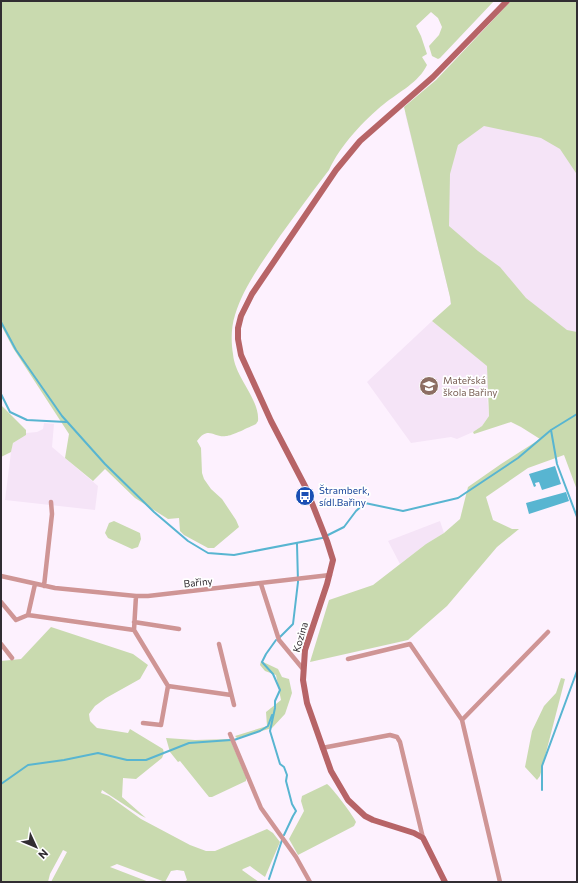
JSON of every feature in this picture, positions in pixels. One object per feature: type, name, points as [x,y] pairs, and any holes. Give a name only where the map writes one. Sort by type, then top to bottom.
[{"type":"main road","name":"Kozina","points":[[423,838],[410,831],[373,820],[358,810],[348,800],[339,787],[322,748],[306,697],[303,670],[305,650],[330,575],[333,560],[324,532],[306,488],[242,359],[238,334],[241,316],[252,294],[336,170],[360,141],[432,77],[507,1]]},
{"type":"main road","points":[[423,838],[445,882]]},
{"type":"street","points":[[44,586],[52,502]]},
{"type":"street","name":"Bařiny","points":[[1,576],[69,590],[136,596],[261,584],[330,575]]},
{"type":"street","points":[[28,615],[35,584]]},
{"type":"street","points":[[261,584],[279,640],[303,670]]},
{"type":"street","points":[[136,596],[134,630],[168,686],[161,725],[143,723]]},
{"type":"street","points":[[1,602],[16,620],[28,615],[134,630]]},
{"type":"street","points":[[134,622],[179,629]]},
{"type":"street","points":[[462,720],[548,632]]},
{"type":"street","points":[[1,644],[12,658]]},
{"type":"street","points":[[219,644],[234,705]]},
{"type":"street","points":[[348,659],[410,644],[462,720],[500,882]]},
{"type":"street","points":[[168,686],[231,695]]},
{"type":"street","points":[[230,734],[261,808],[296,857],[310,882]]},
{"type":"street","points":[[322,748],[390,735],[397,736],[400,742],[423,838]]},
{"type":"shaded area","points":[[577,1],[577,377],[487,395],[489,416],[482,426],[473,432],[457,439],[451,437],[411,443],[367,382],[432,321],[460,344],[405,113]]},
{"type":"shaded area","points":[[44,423],[54,424],[52,447],[98,486],[95,510],[5,500],[13,443],[26,435],[26,433],[37,432],[43,429]]},
{"type":"shaded area","points":[[440,521],[444,533],[426,544],[400,564],[388,541]]},
{"type":"green space","points":[[1,1],[494,1],[438,59],[432,56],[429,46],[439,35],[442,27],[438,18],[431,12],[416,26],[427,54],[422,57],[427,65],[414,82],[384,104],[353,134],[339,152],[329,170],[267,255],[243,294],[233,324],[232,349],[238,372],[258,413],[258,421],[256,424],[229,436],[208,433],[201,436],[197,441],[201,448],[202,473],[204,479],[211,489],[222,499],[239,527],[214,548],[208,548],[184,535],[180,531],[179,518],[168,519],[135,498],[105,469],[93,481],[65,458],[69,434],[13,348],[1,325]]},
{"type":"green space","points":[[511,1],[577,1],[577,180],[576,173],[560,149],[541,138],[484,126],[458,145],[450,174],[449,226],[478,251],[500,267],[526,298],[567,330],[577,332],[577,490],[564,455],[528,468],[486,497],[493,520],[512,529],[519,529],[497,547],[447,606],[408,640],[310,662],[329,600],[373,585],[426,544],[444,533],[460,519],[468,487],[540,439],[511,422],[474,434],[473,432],[482,426],[489,416],[487,366],[432,321],[451,304],[404,107],[436,80]]},
{"type":"green space","points":[[1,405],[26,430],[26,435],[13,443],[11,452],[1,457]]},
{"type":"green space","points":[[114,521],[140,533],[141,539],[138,547],[132,549],[108,538],[105,533],[109,523]]},
{"type":"green space","points":[[51,627],[133,654],[148,665],[140,679],[106,698],[95,706],[89,714],[90,721],[97,728],[128,733],[130,729],[163,749],[164,753],[162,758],[136,779],[123,778],[122,797],[146,818],[102,790],[101,793],[109,796],[141,819],[190,845],[206,851],[215,851],[267,829],[273,833],[280,842],[265,877],[250,866],[242,870],[259,882],[184,882],[187,880],[184,871],[177,870],[171,871],[165,882],[117,864],[110,867],[149,882],[51,882],[67,852],[63,850],[50,874],[48,882],[1,882],[1,661],[21,659]]},
{"type":"green space","points":[[261,661],[278,669],[282,677],[289,679],[292,693],[285,714],[272,728],[237,738],[235,736],[267,726],[266,712],[281,700],[276,675],[265,671],[260,665]]},
{"type":"green space","points":[[561,678],[565,679],[540,776],[537,780],[525,767],[532,731],[544,706],[556,693]]},
{"type":"green space","points":[[166,738],[195,740],[230,739],[246,777],[246,781],[209,797],[180,761],[178,762],[170,752]]},
{"type":"green space","points":[[327,784],[343,802],[356,822],[354,826],[298,855],[289,839],[304,811],[301,801],[302,796]]},
{"type":"water","points":[[555,466],[561,484],[542,490],[539,482],[535,483],[536,486],[534,487],[529,474]]},
{"type":"water","points":[[566,492],[569,501],[529,514],[526,503]]},
{"type":"waterway","points":[[1,322],[16,350],[62,416],[105,464],[154,512],[188,541],[208,553],[234,555],[322,538],[344,527],[356,511],[365,503],[403,511],[458,498],[518,458],[551,430],[577,414]]},
{"type":"waterway","points":[[1,394],[10,412],[27,420],[66,422]]},
{"type":"waterway","points":[[551,430],[557,464],[577,517]]},
{"type":"waterway","points":[[280,637],[293,624],[298,582],[297,544]]},
{"type":"waterway","points":[[275,707],[275,701],[280,690],[273,674],[262,662],[276,640]]},
{"type":"waterway","points":[[542,790],[542,766],[577,671]]},
{"type":"waterway","points":[[275,708],[270,731],[280,764],[284,767],[287,775],[286,781],[292,804],[296,811],[284,835]]},
{"type":"waterway","points":[[234,740],[260,731],[268,726],[272,715]]},
{"type":"waterway","points":[[1,784],[28,765],[98,753],[127,760],[146,760],[189,743],[231,740]]},
{"type":"waterway","points":[[269,879],[282,840]]},
{"type":"place","name":"Mateřská škola Bařiny","points":[[429,386]]},
{"type":"place","name":"Štramberk, sídl.Bařiny","points":[[305,496]]}]
